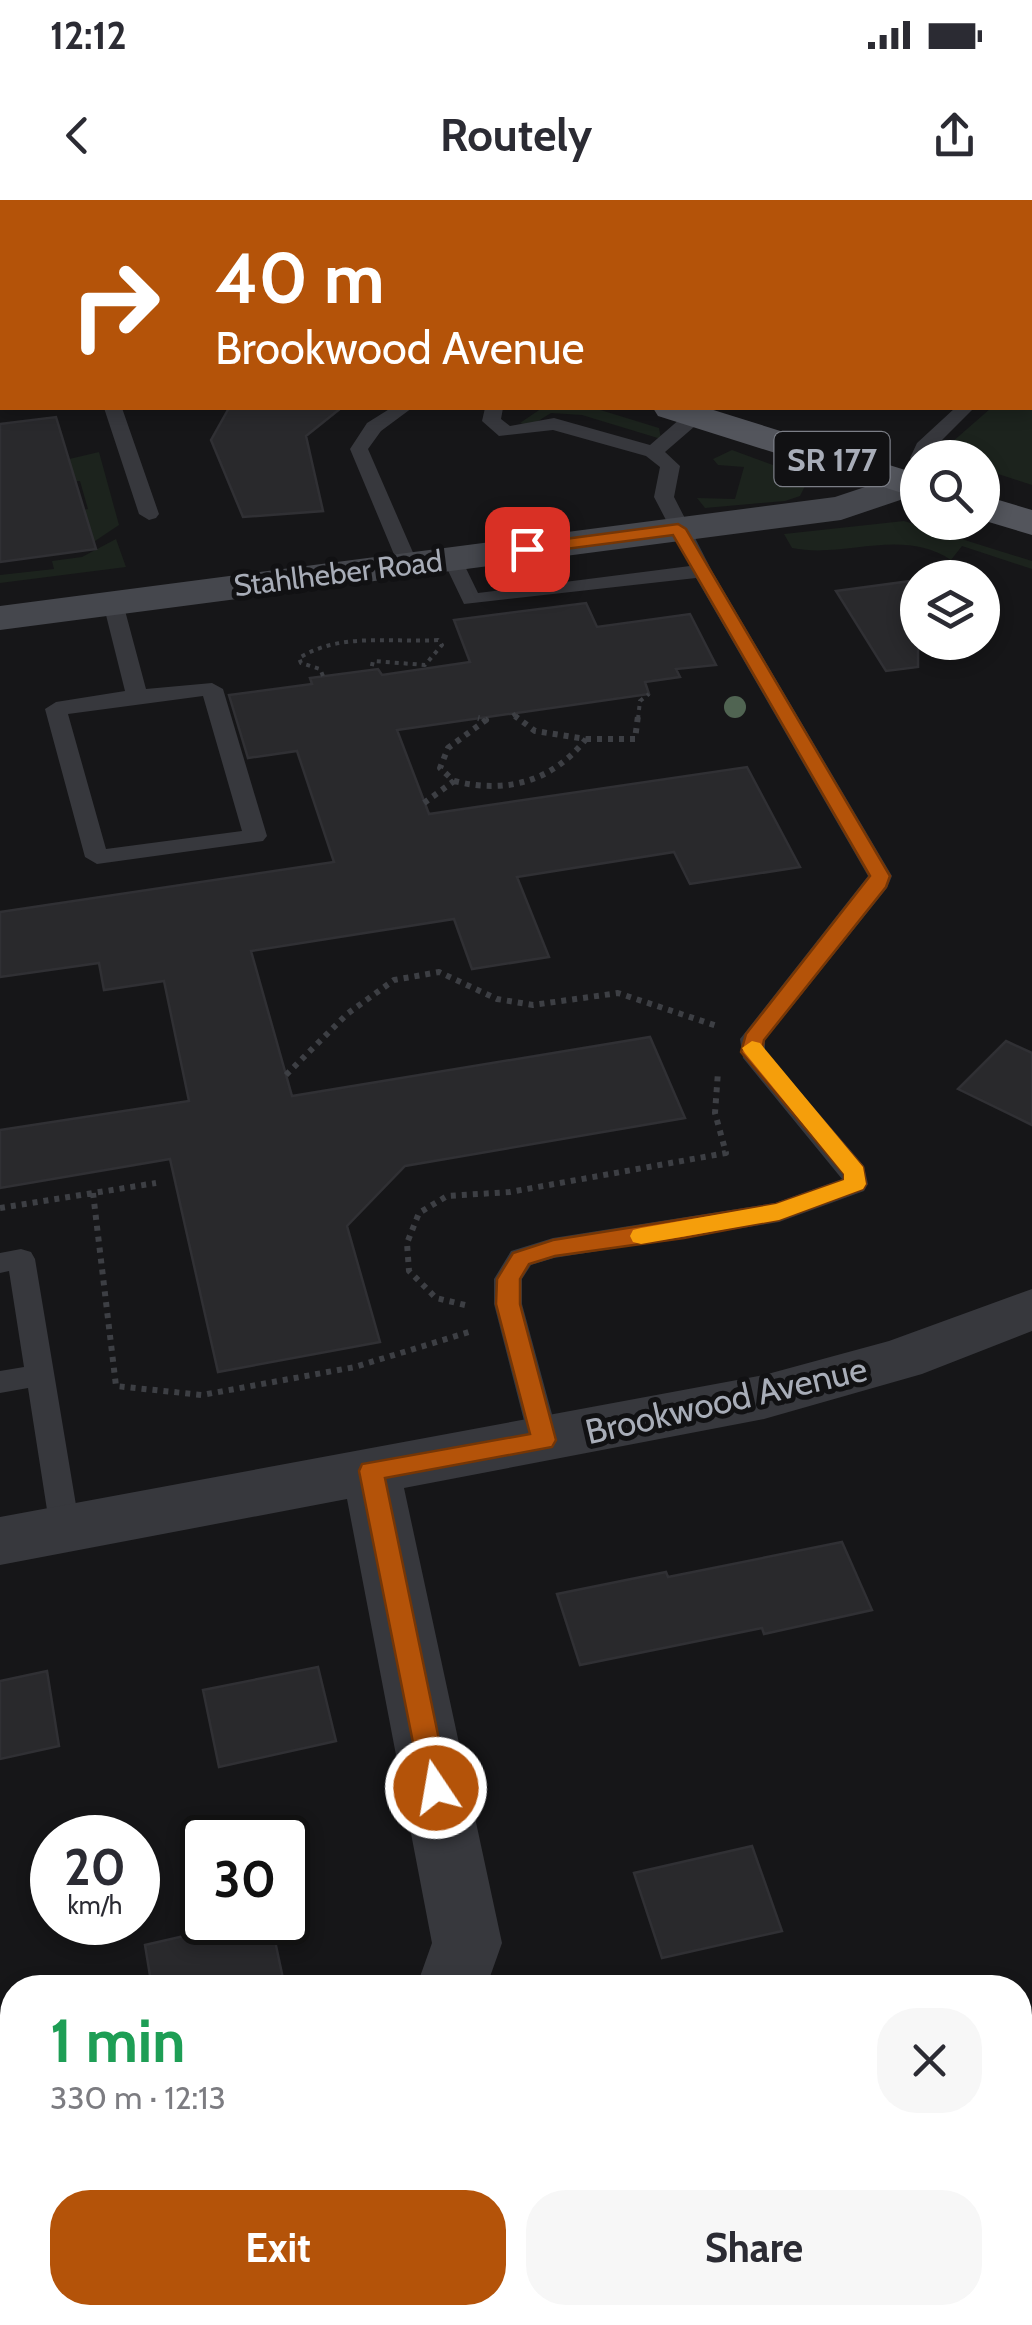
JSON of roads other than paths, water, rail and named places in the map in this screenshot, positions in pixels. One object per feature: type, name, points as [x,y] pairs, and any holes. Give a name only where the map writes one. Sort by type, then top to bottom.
[{"type":"main road","name":"SR 177","points":[[683,412],[900,469]]},
{"type":"main road","points":[[1000,513],[1032,523]]},
{"type":"street","name":"Stahlheber Road","points":[[0,618],[841,508],[900,480]]},
{"type":"street","name":"Brookwood Avenue","points":[[0,1541],[764,1397],[902,1359],[1032,1309]]},
{"type":"street","points":[[371,1471],[467,1943],[455,1975]]},
{"type":"lane","points":[[113,410],[150,514]]},
{"type":"lane","points":[[401,410],[374,428],[359,449],[408,564]]},
{"type":"lane","points":[[494,410],[491,421],[506,432],[554,424],[654,452],[670,466],[664,497],[678,529],[880,876],[879,883],[753,1039],[752,1052],[855,1172],[855,1184],[779,1212],[553,1248],[521,1258],[508,1279],[508,1304],[544,1440]]},
{"type":"lane","points":[[931,440],[963,410]]},
{"type":"lane","points":[[654,452],[683,412]]},
{"type":"lane","points":[[452,558],[471,600],[702,571]]},
{"type":"lane","points":[[113,603],[137,696]]},
{"type":"lane","points":[[212,689],[256,836],[97,857],[56,709],[137,696],[212,689]]},
{"type":"lane","points":[[0,1263],[21,1260],[65,1530]]},
{"type":"lane","points":[[0,1382],[40,1375]]}]
